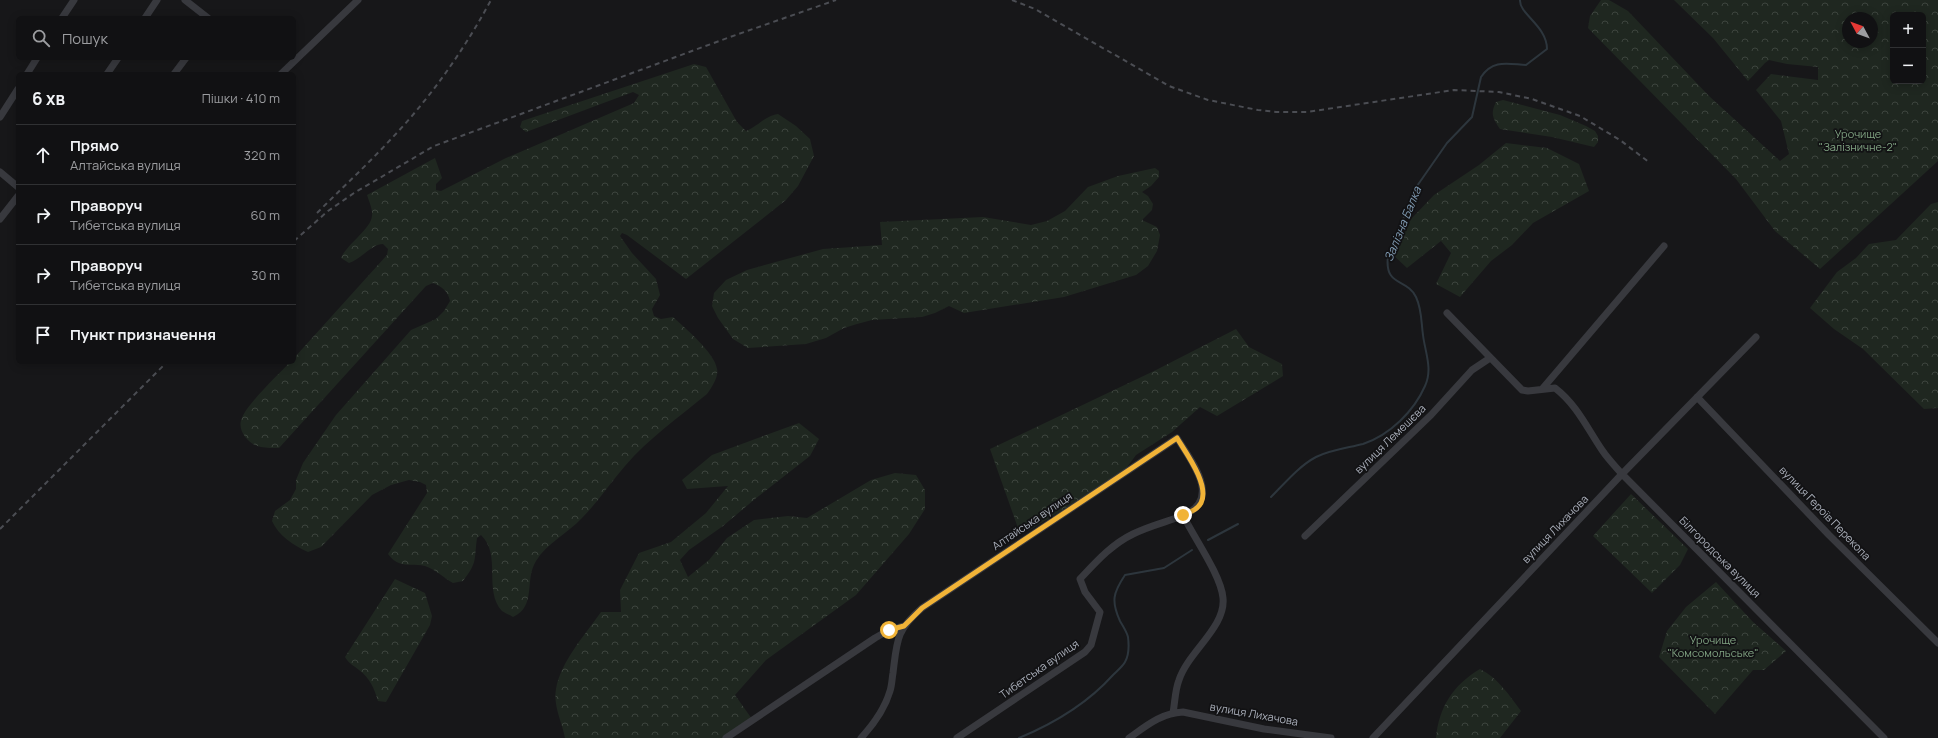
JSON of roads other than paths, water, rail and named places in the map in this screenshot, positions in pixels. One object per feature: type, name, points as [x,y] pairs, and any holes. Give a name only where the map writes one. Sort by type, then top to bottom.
[{"type":"street","points":[[63,16],[74,0]]},
{"type":"street","points":[[146,16],[157,0]]},
{"type":"street","points":[[185,0],[205,16]]},
{"type":"street","points":[[296,60],[358,0]]},
{"type":"street","points":[[28,72],[36,60]]},
{"type":"street","points":[[108,72],[117,60]]},
{"type":"street","points":[[176,72],[184,60]]},
{"type":"street","points":[[283,72],[296,60]]},
{"type":"street","points":[[0,117],[16,92]]},
{"type":"street","points":[[0,172],[16,185]]},
{"type":"street","points":[[0,219],[16,199]]},
{"type":"street","points":[[1447,313],[1522,390],[1528,391],[1546,388],[1664,246]]},
{"type":"street","name":"вулиця Лихачова","points":[[1373,738],[1622,474],[1696,397],[1756,338]]},
{"type":"street","name":"вулиця Лемешєва","points":[[1305,536],[1432,415],[1472,370],[1490,358]]},
{"type":"street","name":"Білгородська вулиця","points":[[1546,388],[1555,388],[1574,406],[1586,422],[1602,451],[1622,474],[1884,738]]},
{"type":"street","name":"вулиця Героїв Перекопа","points":[[1696,397],[1938,643]]},
{"type":"street","name":"Тибетська вулиця","points":[[957,738],[1085,652],[1091,645],[1100,612],[1085,592],[1080,579],[1104,553],[1132,534],[1195,510],[1201,503],[1203,496],[1198,474],[1177,438]]},
{"type":"street","name":"Алтайська вулиця","points":[[862,738],[876,720],[890,691],[898,638],[904,626],[922,608],[1177,438]]},
{"type":"street","points":[[1129,738],[1156,720],[1173,713],[1179,680],[1191,656],[1215,626],[1222,614],[1223,598],[1214,571],[1183,515]]},
{"type":"street","name":"Алтайська вулиця","points":[[726,738],[875,638],[889,630],[904,626]]},
{"type":"street","name":"вулиця Лихачова","points":[[1173,713],[1182,712],[1264,729],[1331,738]]},
{"type":"waterway","name":"Залізна Балка","points":[[1271,497],[1298,470],[1316,457],[1333,451],[1363,444],[1383,435],[1408,413],[1425,386],[1428,373],[1428,360],[1419,306],[1412,291],[1393,278],[1389,273],[1388,256],[1417,186],[1447,143],[1472,117],[1481,77],[1486,71],[1496,65],[1526,65],[1547,49],[1543,34],[1524,10],[1520,0]]},
{"type":"waterway","points":[[1208,540],[1238,524]]},
{"type":"waterway","name":"Залізна Балка","points":[[1019,738],[1070,712],[1092,695],[1124,664],[1129,647],[1128,637],[1117,614],[1114,602],[1118,587],[1125,575],[1164,568],[1192,550]]},
{"type":"railway","points":[[317,213],[383,148],[420,106],[458,55],[481,19],[491,0]]},
{"type":"railway","points":[[296,239],[328,211],[354,193],[434,146],[730,37],[836,0]]},
{"type":"railway","points":[[1012,0],[1035,9],[1169,86],[1208,100],[1258,110],[1276,112],[1307,112],[1454,90],[1499,92],[1532,99],[1580,116],[1620,140],[1650,163]]},
{"type":"railway","points":[[0,529],[165,364]]},
{"type":"park label","name":"Урочище \"Залізничне-2\"","points":[[1858,140]]},
{"type":"park label","name":"Урочище \"Комсомольське\"","points":[[1713,646]]}]
